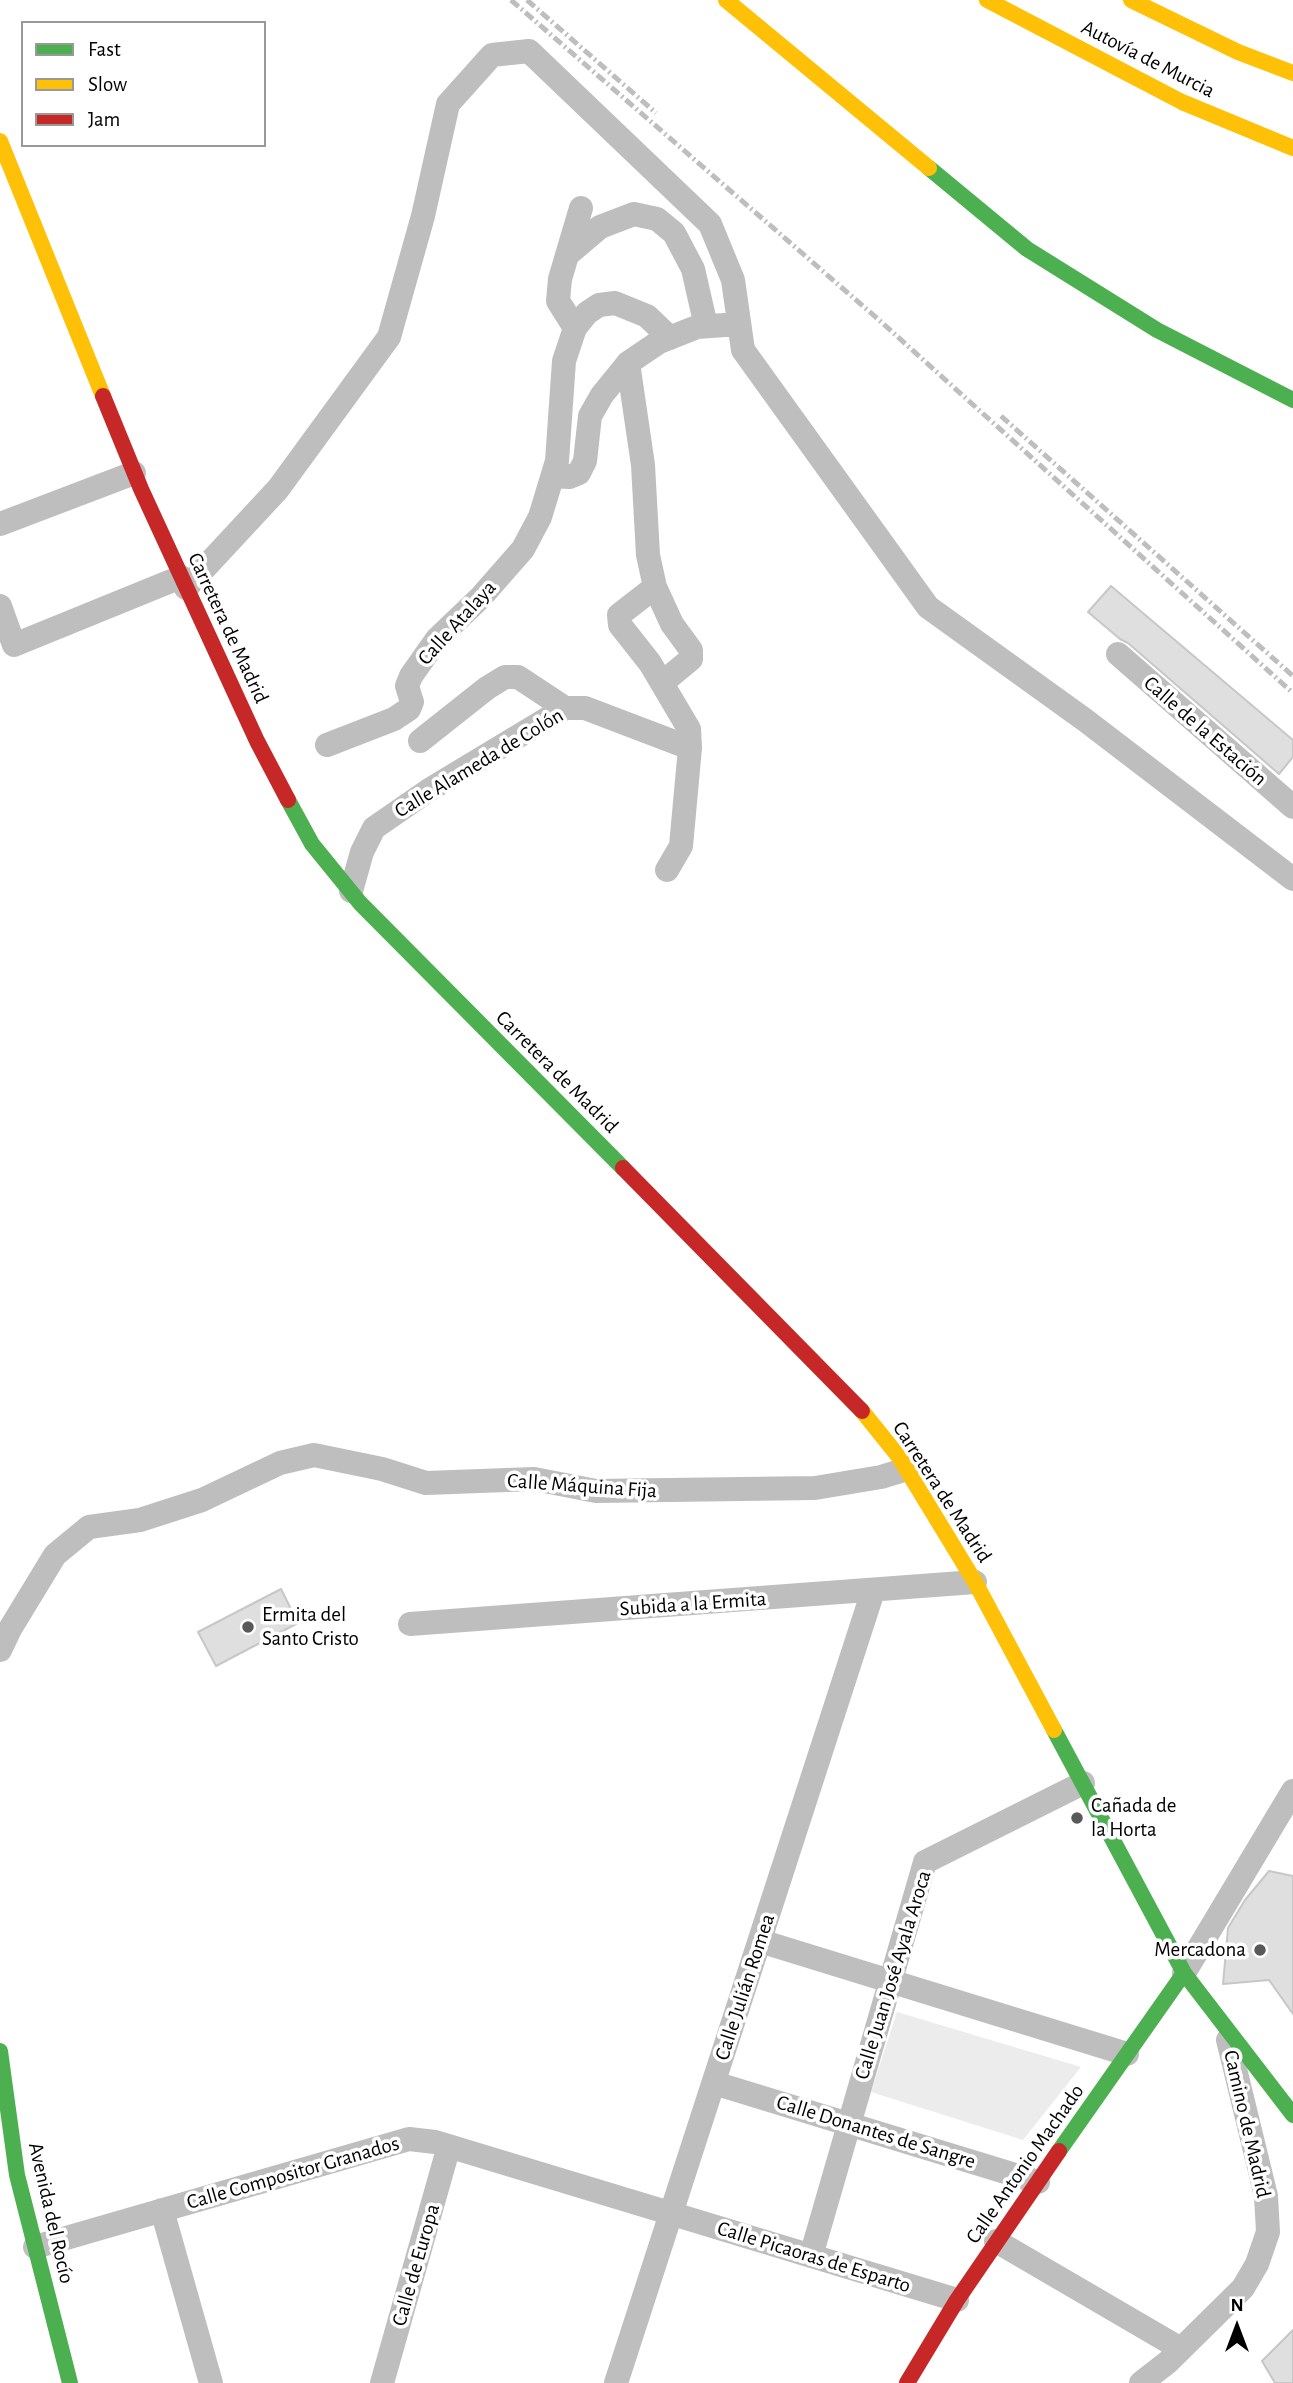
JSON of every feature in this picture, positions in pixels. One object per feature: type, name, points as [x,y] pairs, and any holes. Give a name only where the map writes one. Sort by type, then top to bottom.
[{"type":"main road","points":[[726,0],[1027,249],[1157,330],[1293,400]]},
{"type":"main road","name":"Autovía de Murcia","points":[[987,0],[1182,102],[1293,148]]},
{"type":"main road","points":[[1131,0],[1238,52],[1293,73]]},
{"type":"main road","name":"Carretera de Madrid","points":[[0,141],[134,473],[257,741],[312,844],[351,891],[855,1402],[907,1469],[975,1582],[1184,1973],[1293,2115]]},
{"type":"main road","name":"Calle Antonio Machado","points":[[908,2383],[996,2241],[1184,1973]]},
{"type":"main road","name":"Avenida del Rocío","points":[[0,2051],[17,2175],[70,2383]]},
{"type":"street","points":[[0,606],[14,645],[184,583],[278,489],[389,337],[423,216],[448,104],[492,55],[528,51],[710,224],[733,280],[743,350],[928,607],[1085,720],[1293,879]]},
{"type":"street","points":[[575,328],[558,300],[560,279],[581,208]]},
{"type":"street","points":[[567,255],[600,227],[634,215],[657,219],[674,233],[692,269],[706,327]]},
{"type":"street","points":[[670,338],[647,316],[615,303],[599,305],[587,313],[575,328],[564,361],[555,469],[569,477],[579,472],[585,461],[590,416],[602,395],[628,363],[659,342],[670,338],[697,327],[739,324]]},
{"type":"street","points":[[628,363],[643,466],[648,555],[655,587],[671,624],[691,650],[691,659],[662,683]]},
{"type":"street","name":"Calle Atalaya","points":[[327,745],[394,719],[409,709],[412,702],[407,686],[411,676],[437,639],[481,597],[523,549],[540,517],[555,469]]},
{"type":"street","points":[[0,524],[134,473]]},
{"type":"street","points":[[655,587],[619,615],[621,625],[662,683],[689,729],[690,748],[681,846],[667,870]]},
{"type":"street","name":"Calle de la Estación","points":[[1118,654],[1293,807]]},
{"type":"street","points":[[420,741],[505,677],[518,677],[565,708]]},
{"type":"street","name":"Calle Alameda de Colón","points":[[351,891],[362,852],[374,828],[429,790],[565,708],[585,708],[690,748]]},
{"type":"street","name":"Calle Máquina Fija","points":[[0,1650],[55,1555],[89,1527],[140,1520],[202,1500],[279,1463],[314,1455],[382,1469],[426,1483],[534,1479],[596,1491],[815,1488],[881,1477],[907,1469]]},
{"type":"street","name":"Subida a la Ermita","points":[[411,1624],[975,1582]]},
{"type":"street","name":"Calle Julián Romea","points":[[616,2383],[873,1591]]},
{"type":"street","name":"Calle Juan José Ayala Aroca","points":[[811,2256],[925,1862],[1083,1783]]},
{"type":"street","points":[[1184,1973],[1293,1791]]},
{"type":"street","points":[[760,1941],[1127,2054]]},
{"type":"street","name":"Camino de Madrid","points":[[1142,2383],[1181,2349],[1243,2287],[1257,2264],[1268,2232],[1266,2196],[1224,2026]]},
{"type":"street","name":"Calle Donantes de Sangre","points":[[714,2083],[1038,2182]]},
{"type":"street","name":"Calle Compositor Granados","points":[[35,2247],[409,2139],[449,2146],[671,2214]]},
{"type":"street","name":"Calle de Europa","points":[[382,2383],[449,2146]]},
{"type":"street","points":[[162,2210],[211,2383]]},
{"type":"street","name":"Calle Picaoras de Esparto","points":[[671,2214],[957,2300]]},
{"type":"street","points":[[996,2241],[1181,2349]]},
{"type":"shaded area","points":[[897,2012],[1081,2067],[1023,2140],[871,2092]]},
{"type":"building","points":[[1111,586],[1293,740],[1293,757],[1279,774],[1128,643],[1088,612]]},
{"type":"building","name":"Ermita del Santo Cristo","points":[[281,1589],[298,1623],[216,1666],[198,1632]]},
{"type":"building","name":"Mercadona","points":[[1269,1871],[1293,1876],[1293,2014],[1269,1980],[1223,1984],[1228,1928],[1245,1900]]},
{"type":"building","points":[[1293,2330],[1293,2383],[1275,2383],[1262,2361]]},
{"type":"railway","points":[[511,0],[879,320],[1293,693]]},
{"type":"railway","points":[[527,0],[656,113]]},
{"type":"railway","points":[[1001,416],[1293,676]]},
{"type":"traffic: fast","points":[[929,168],[1027,249],[1157,330],[1293,400]]},
{"type":"traffic: fast","points":[[288,800],[312,844],[360,903],[623,1168]]},
{"type":"traffic: fast","points":[[1054,1730],[1184,1973],[1293,2115]]},
{"type":"traffic: fast","points":[[1059,2151],[1184,1973]]},
{"type":"traffic: fast","points":[[0,2051],[17,2175],[70,2383]]},
{"type":"traffic: slow","points":[[726,0],[929,168]]},
{"type":"traffic: slow","points":[[987,0],[1182,102],[1293,148]]},
{"type":"traffic: slow","points":[[1131,0],[1238,52],[1293,73]]},
{"type":"traffic: slow","points":[[0,141],[103,396]]},
{"type":"traffic: slow","points":[[862,1411],[899,1457],[975,1582],[1054,1730]]},
{"type":"traffic: jam","points":[[103,396],[141,489],[257,741],[288,800]]},
{"type":"traffic: jam","points":[[623,1168],[862,1411]]},
{"type":"traffic: jam","points":[[907,2383],[957,2300],[1059,2151]]},
{"type":"place","name":"Ermita del Santo Cristo","points":[[248,1627]]},
{"type":"place","name":"Cañada de la Horta","points":[[1077,1818]]},
{"type":"place","name":"Mercadona","points":[[1260,1950]]}]
